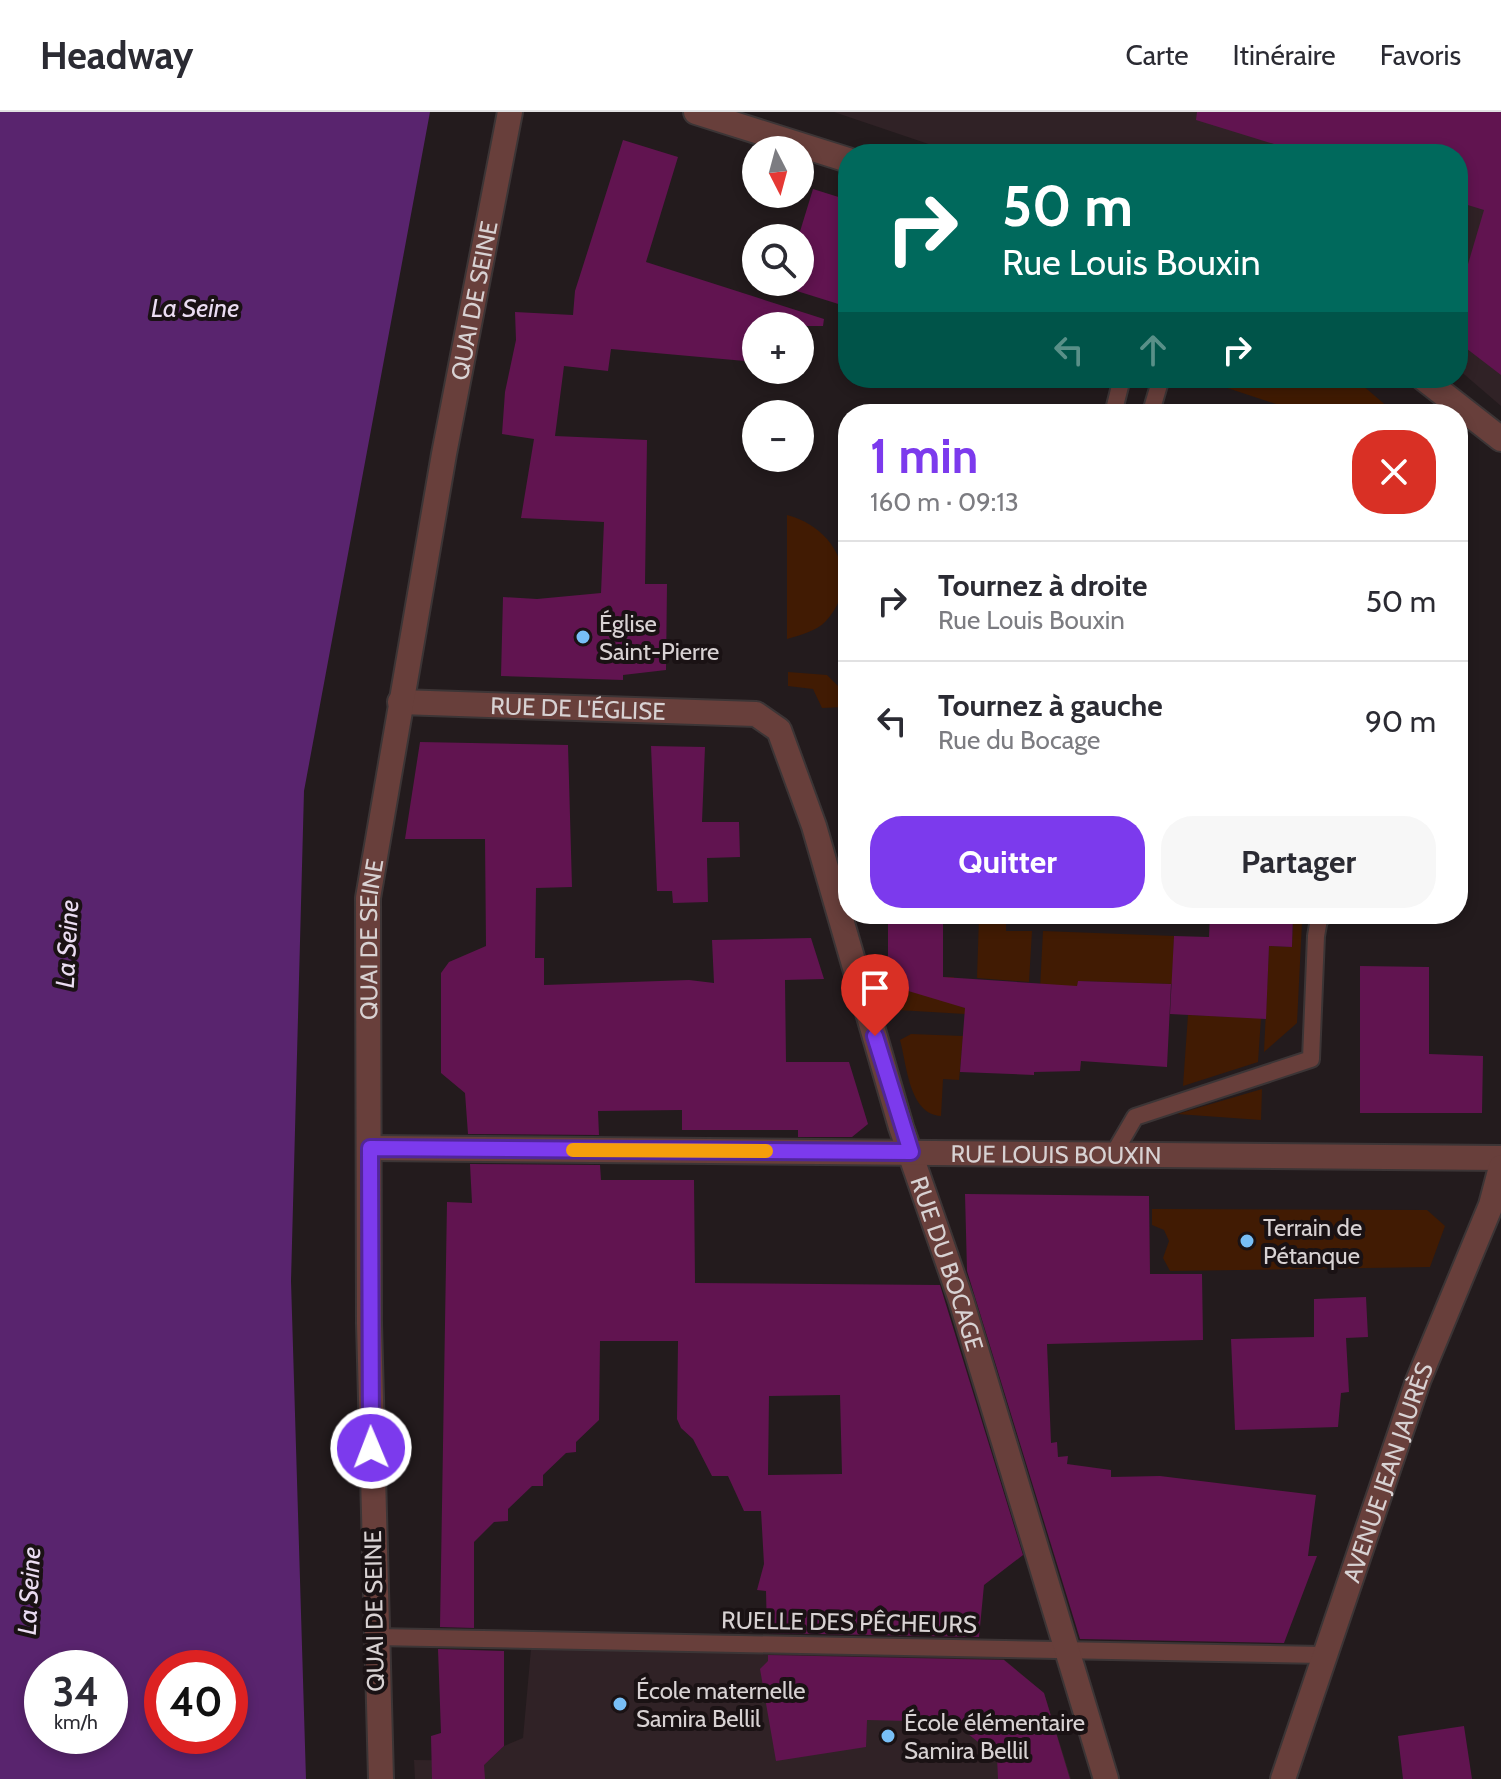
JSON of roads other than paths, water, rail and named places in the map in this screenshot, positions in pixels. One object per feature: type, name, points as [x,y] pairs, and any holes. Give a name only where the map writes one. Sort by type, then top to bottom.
[{"type":"street","name":"QUAI DE SEINE","points":[[381,1779],[375,1637],[368,898],[400,702],[510,112]]},
{"type":"street","points":[[696,112],[838,157]]},
{"type":"street","points":[[1436,388],[1456,404]]},
{"type":"street","points":[[1468,413],[1501,439]]},
{"type":"street","name":"RUE DE L'ÉGLISE","points":[[400,702],[756,714]]},
{"type":"street","name":"RUE DU BOCAGE","points":[[756,714],[779,730],[814,826],[838,907]]},
{"type":"street","name":"RUE DU BOCAGE","points":[[843,924],[911,1152],[961,1300],[1069,1650],[1106,1779]]},
{"type":"street","name":"RUE LOUIS BOUXIN","points":[[370,1148],[1501,1158]]},
{"type":"street","name":"AVENUE JEAN JAURÈS","points":[[1283,1779],[1418,1381],[1491,1205],[1501,1167]]},
{"type":"lane","points":[[1114,1153],[1135,1117],[1311,1059],[1318,924]]},
{"type":"lane","name":"RUELLE DES PÊCHEURS","points":[[375,1637],[1323,1655]]},
{"type":"water","name":"La Seine","points":[[0,112],[430,112],[304,791],[291,1281],[306,1779],[0,1779]]},
{"type":"place","name":"Église Saint-Pierre","points":[[583,637]]},
{"type":"place","name":"Terrain de Pétanque","points":[[1247,1241]]},
{"type":"place","name":"École maternelle Samira Bellil","points":[[620,1704]]},
{"type":"place","name":"École élémentaire Samira Bellil","points":[[888,1736]]}]
